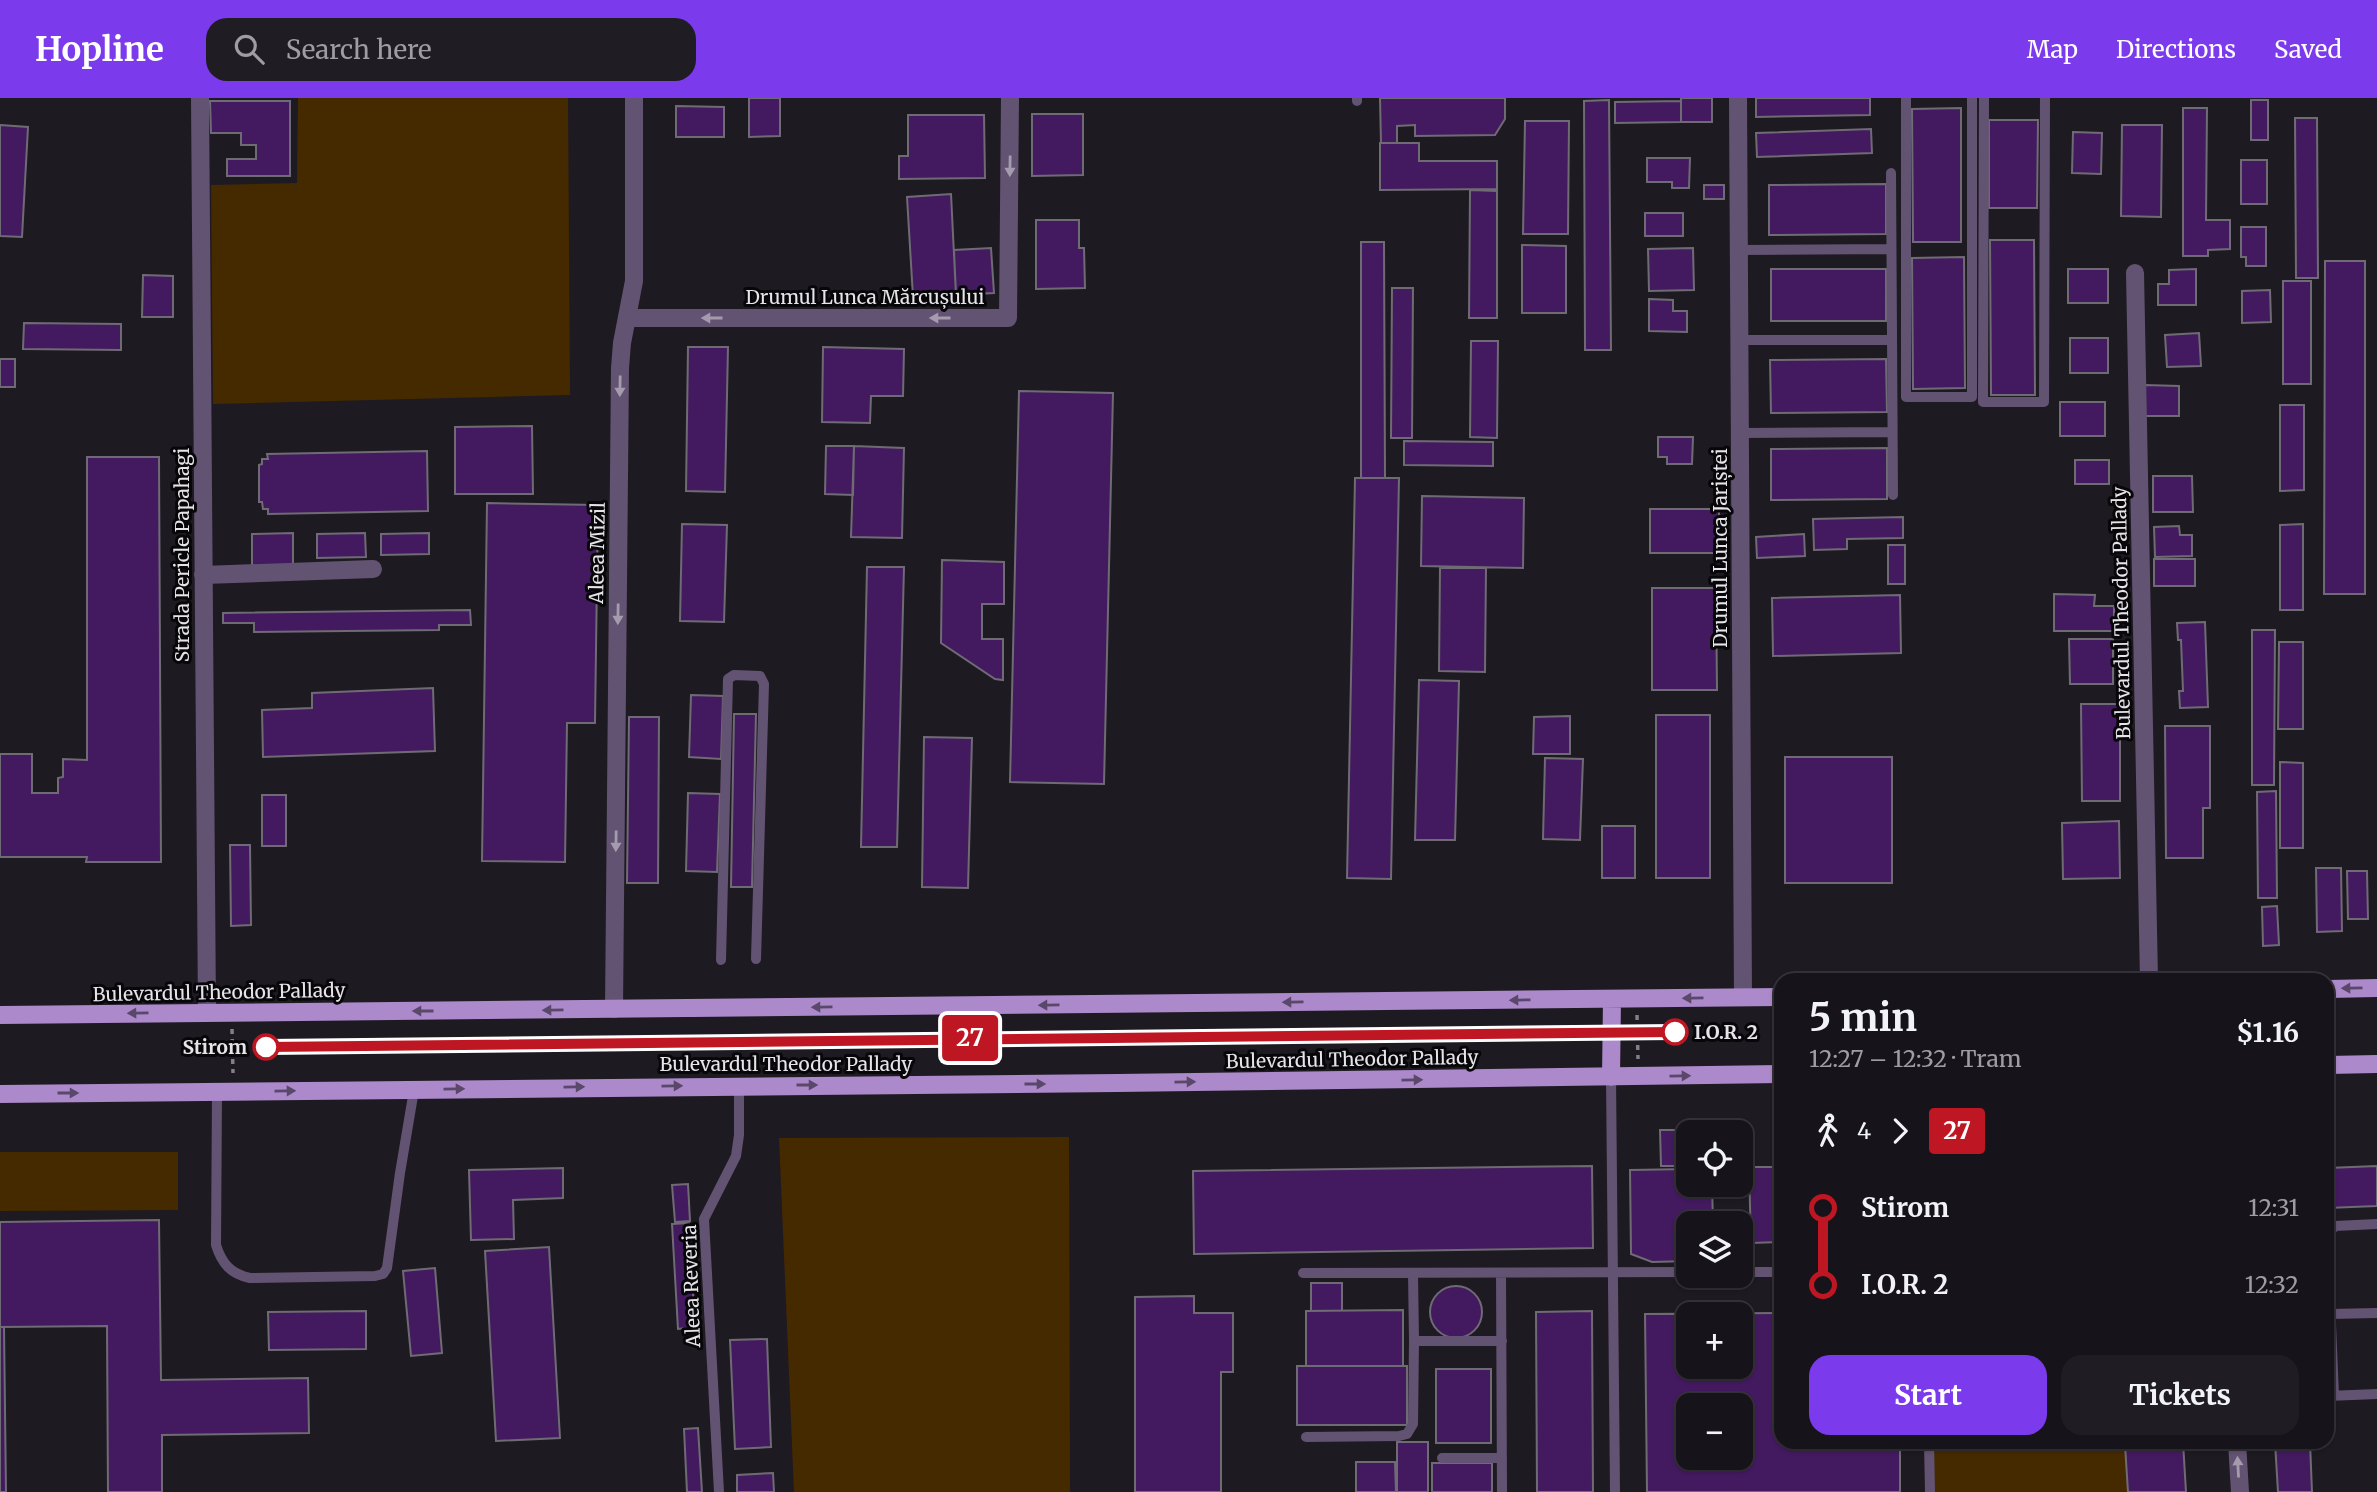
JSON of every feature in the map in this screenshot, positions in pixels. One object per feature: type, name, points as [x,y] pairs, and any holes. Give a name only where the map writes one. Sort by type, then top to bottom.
[{"type":"main road","points":[[2334,989],[2377,988]]},
{"type":"main road","name":"Bulevardul Theodor Pallady","points":[[0,1016],[1774,997]]},
{"type":"main road","points":[[1611,1077],[1612,999]]},
{"type":"main road","points":[[2334,1065],[2377,1064]]},
{"type":"main road","name":"Bulevardul Theodor Pallady","points":[[0,1094],[1774,1074]]},
{"type":"street","name":"Strada Pericle Papahagi","points":[[200,98],[207,1013]]},
{"type":"street","name":"Aleea Mizil","points":[[614,1009],[620,368],[634,281],[634,98]]},
{"type":"street","name":"Drumul Lunca Mărcușului","points":[[627,318],[1008,318],[1010,98]]},
{"type":"street","name":"Drumul Lunca Jariștei","points":[[1738,98],[1743,997]]},
{"type":"street","name":"Bulevardul Theodor Pallady","points":[[2135,273],[2149,973]]},
{"type":"street","points":[[204,575],[373,569]]},
{"type":"street","points":[[2237,1449],[2240,1492]]},
{"type":"lane","points":[[1906,98],[1906,397],[1972,397],[1972,98]]},
{"type":"lane","points":[[1984,98],[1983,402],[2044,402],[2045,98]]},
{"type":"lane","points":[[1891,173],[1893,495]]},
{"type":"lane","points":[[1740,250],[1891,248]]},
{"type":"lane","points":[[1740,340],[1891,340]]},
{"type":"lane","points":[[1741,433],[1892,432]]},
{"type":"lane","points":[[721,960],[728,680],[734,675],[760,676],[764,684],[756,959]]},
{"type":"lane","points":[[1611,1077],[1615,1492]]},
{"type":"lane","name":"Aleea Reveria","points":[[719,1492],[704,1219],[736,1156],[739,1135],[739,1085]]},
{"type":"lane","points":[[225,1092],[216,1245],[220,1258],[237,1275],[250,1278],[347,1277],[375,1276],[383,1274],[387,1268],[414,1090]]},
{"type":"lane","points":[[2334,1227],[2377,1224]]},
{"type":"lane","points":[[1303,1273],[1676,1272]]},
{"type":"lane","points":[[1753,1272],[1774,1272]]},
{"type":"lane","points":[[1306,1437],[1399,1436],[1412,1429],[1413,1273]]},
{"type":"lane","points":[[1501,1273],[1502,1492]]},
{"type":"lane","points":[[2334,1314],[2377,1313]]},
{"type":"lane","points":[[1414,1342],[1502,1340]]},
{"type":"lane","points":[[2334,1396],[2377,1394]]},
{"type":"lane","points":[[1929,1449],[1930,1492]]},
{"type":"lane","points":[[1442,1458],[1502,1458]]},
{"type":"path","points":[[1637,999],[1638,1077]]},
{"type":"path","points":[[225,1092],[232,1013]]},
{"type":"shaded area","points":[[298,98],[568,98],[570,395],[213,404],[211,185],[297,183]]},
{"type":"shaded area","points":[[1069,1137],[1070,1492],[794,1492],[779,1138]]},
{"type":"shaded area","points":[[0,1152],[178,1152],[178,1210],[0,1211]]},
{"type":"shaded area","points":[[1934,1449],[2125,1449],[2128,1492],[1934,1492]]},
{"type":"building","points":[[749,98],[780,98],[780,136],[749,137]]},
{"type":"building","points":[[1380,98],[1505,98],[1505,119],[1495,135],[1415,136],[1415,125],[1397,126],[1397,143],[1381,143]]},
{"type":"building","points":[[1681,98],[1712,98],[1712,122],[1681,122]]},
{"type":"building","points":[[1756,98],[1870,98],[1870,115],[1756,117]]},
{"type":"building","points":[[1609,100],[1611,350],[1585,350],[1584,101]]},
{"type":"building","points":[[2251,100],[2268,100],[2268,140],[2251,140]]},
{"type":"building","points":[[210,101],[290,101],[290,176],[227,176],[227,159],[256,159],[256,145],[241,145],[241,133],[211,133]]},
{"type":"building","points":[[1681,101],[1681,122],[1615,123],[1615,102]]},
{"type":"building","points":[[676,106],[724,107],[724,137],[676,137]]},
{"type":"building","points":[[1961,108],[1961,242],[1913,242],[1912,109]]},
{"type":"building","points":[[2183,108],[2207,108],[2206,220],[2230,220],[2230,249],[2208,250],[2208,256],[2183,256]]},
{"type":"building","points":[[1032,114],[1083,114],[1083,175],[1032,176]]},
{"type":"building","points":[[908,115],[984,115],[985,178],[899,179],[899,156],[908,156]]},
{"type":"building","points":[[2295,118],[2317,118],[2318,278],[2296,278]]},
{"type":"building","points":[[1989,120],[2038,120],[2037,208],[1989,208]]},
{"type":"building","points":[[1525,121],[1569,121],[1568,234],[1523,234]]},
{"type":"building","points":[[0,125],[28,127],[22,237],[0,236]]},
{"type":"building","points":[[2122,125],[2162,125],[2161,217],[2121,216]]},
{"type":"building","points":[[1871,129],[1872,153],[1757,157],[1756,133]]},
{"type":"building","points":[[2073,132],[2102,133],[2101,174],[2072,173]]},
{"type":"building","points":[[1380,143],[1419,143],[1419,161],[1497,161],[1497,189],[1380,190]]},
{"type":"building","points":[[1647,158],[1690,158],[1689,188],[1672,188],[1672,182],[1647,182]]},
{"type":"building","points":[[2241,160],[2267,160],[2267,204],[2241,204]]},
{"type":"building","points":[[1886,184],[1886,234],[1769,235],[1769,185]]},
{"type":"building","points":[[1704,185],[1724,185],[1724,199],[1704,199]]},
{"type":"building","points":[[1470,190],[1497,191],[1497,318],[1469,318]]},
{"type":"building","points":[[951,194],[956,295],[913,297],[907,197]]},
{"type":"building","points":[[1645,213],[1683,213],[1683,236],[1645,236]]},
{"type":"building","points":[[1036,220],[1079,220],[1079,248],[1084,248],[1085,288],[1036,289]]},
{"type":"building","points":[[2241,227],[2266,227],[2266,266],[2246,266],[2246,257],[2241,257]]},
{"type":"building","points":[[1990,240],[2034,240],[2035,395],[1991,395]]},
{"type":"building","points":[[1361,242],[1384,242],[1385,478],[1361,478]]},
{"type":"building","points":[[1522,245],[1566,246],[1566,313],[1522,313]]},
{"type":"building","points":[[991,248],[994,293],[956,295],[954,250]]},
{"type":"building","points":[[1693,248],[1694,290],[1649,291],[1648,249]]},
{"type":"building","points":[[1964,257],[1965,388],[1913,389],[1912,258]]},
{"type":"building","points":[[2325,261],[2365,261],[2365,594],[2324,594]]},
{"type":"building","points":[[1771,269],[1886,269],[1886,321],[1771,321]]},
{"type":"building","points":[[2068,269],[2108,269],[2108,303],[2068,303]]},
{"type":"building","points":[[2196,269],[2196,305],[2158,305],[2158,284],[2169,284],[2169,270]]},
{"type":"building","points":[[143,275],[173,276],[173,317],[142,317]]},
{"type":"building","points":[[2283,281],[2311,281],[2311,384],[2283,384]]},
{"type":"building","points":[[1392,288],[1413,288],[1412,438],[1391,438]]},
{"type":"building","points":[[2270,290],[2271,322],[2242,323],[2242,291]]},
{"type":"building","points":[[1649,299],[1673,300],[1673,311],[1687,311],[1687,332],[1649,331]]},
{"type":"building","points":[[24,323],[121,324],[121,350],[23,349]]},
{"type":"building","points":[[2199,333],[2201,366],[2167,367],[2165,335]]},
{"type":"building","points":[[2070,338],[2108,338],[2108,373],[2070,373]]},
{"type":"building","points":[[1471,341],[1498,341],[1497,438],[1470,437]]},
{"type":"building","points":[[688,347],[728,347],[725,492],[686,491]]},
{"type":"building","points":[[823,347],[904,349],[903,396],[871,396],[870,423],[822,422]]},
{"type":"building","points":[[0,359],[15,359],[15,387],[0,387]]},
{"type":"building","points":[[1886,359],[1887,412],[1771,413],[1770,360]]},
{"type":"building","points":[[2145,385],[2179,386],[2179,416],[2145,416]]},
{"type":"building","points":[[1019,391],[1113,393],[1104,784],[1010,782]]},
{"type":"building","points":[[2060,402],[2105,402],[2105,436],[2060,436]]},
{"type":"building","points":[[2280,405],[2304,405],[2304,490],[2280,491]]},
{"type":"building","points":[[532,426],[533,494],[455,494],[455,427]]},
{"type":"building","points":[[1658,437],[1693,437],[1692,464],[1667,464],[1667,457],[1658,457]]},
{"type":"building","points":[[1404,441],[1493,442],[1493,466],[1404,465]]},
{"type":"building","points":[[826,446],[854,446],[853,495],[825,494]]},
{"type":"building","points":[[854,446],[904,448],[902,538],[851,537]]},
{"type":"building","points":[[1887,448],[1887,499],[1771,500],[1771,449]]},
{"type":"building","points":[[427,451],[428,511],[268,514],[268,509],[263,509],[262,502],[259,502],[259,465],[262,464],[262,459],[268,459],[267,454]]},
{"type":"building","points":[[87,457],[159,457],[161,862],[86,862],[87,857],[0,857],[0,754],[32,754],[32,793],[58,793],[58,778],[63,777],[63,759],[87,760]]},
{"type":"building","points":[[2075,460],[2109,460],[2109,484],[2075,484]]},
{"type":"building","points":[[2153,476],[2192,476],[2193,512],[2153,512]]},
{"type":"building","points":[[1355,478],[1399,478],[1391,879],[1347,878]]},
{"type":"building","points":[[1422,496],[1524,498],[1523,568],[1421,566]]},
{"type":"building","points":[[487,503],[598,505],[595,723],[567,723],[565,862],[482,861]]},
{"type":"building","points":[[1650,509],[1719,509],[1719,553],[1650,553]]},
{"type":"building","points":[[1903,517],[1903,538],[1847,539],[1847,549],[1814,550],[1813,519]]},
{"type":"building","points":[[682,524],[727,525],[724,622],[680,621]]},
{"type":"building","points":[[2303,524],[2303,610],[2280,610],[2280,525]]},
{"type":"building","points":[[2179,526],[2180,535],[2192,535],[2192,556],[2155,557],[2154,527]]},
{"type":"building","points":[[293,533],[293,567],[252,568],[252,534]]},
{"type":"building","points":[[365,533],[366,557],[317,558],[317,534]]},
{"type":"building","points":[[429,533],[429,554],[381,555],[381,534]]},
{"type":"building","points":[[1804,534],[1805,556],[1757,558],[1756,537]]},
{"type":"building","points":[[1888,545],[1905,545],[1905,584],[1888,584]]},
{"type":"building","points":[[2154,559],[2195,559],[2195,586],[2154,586]]},
{"type":"building","points":[[942,560],[1004,562],[1004,604],[982,604],[982,639],[1003,639],[1003,680],[995,679],[941,643]]},
{"type":"building","points":[[867,567],[904,567],[897,847],[861,847]]},
{"type":"building","points":[[1440,568],[1486,568],[1485,672],[1439,671]]},
{"type":"building","points":[[1652,588],[1716,588],[1717,690],[1652,690]]},
{"type":"building","points":[[2054,594],[2095,595],[2094,606],[2114,606],[2114,631],[2054,631]]},
{"type":"building","points":[[1900,595],[1901,653],[1773,656],[1772,598]]},
{"type":"building","points":[[470,610],[471,625],[439,625],[439,630],[254,632],[254,623],[223,623],[223,613]]},
{"type":"building","points":[[2205,622],[2208,707],[2180,708],[2179,691],[2183,691],[2181,640],[2178,640],[2177,623]]},
{"type":"building","points":[[2252,630],[2275,630],[2274,785],[2252,785]]},
{"type":"building","points":[[2069,639],[2113,639],[2113,684],[2070,684]]},
{"type":"building","points":[[2279,642],[2303,642],[2303,729],[2278,729]]},
{"type":"building","points":[[1419,680],[1459,681],[1455,840],[1415,840]]},
{"type":"building","points":[[433,688],[435,751],[263,757],[262,710],[312,708],[312,693]]},
{"type":"building","points":[[691,695],[723,696],[721,759],[689,757]]},
{"type":"building","points":[[2081,704],[2120,704],[2120,801],[2082,801]]},
{"type":"building","points":[[734,714],[756,714],[752,887],[731,887]]},
{"type":"building","points":[[1656,715],[1710,715],[1710,878],[1656,878]]},
{"type":"building","points":[[1570,716],[1570,754],[1533,754],[1534,717]]},
{"type":"building","points":[[629,717],[659,717],[658,883],[627,883]]},
{"type":"building","points":[[2165,726],[2210,726],[2210,808],[2203,808],[2203,858],[2166,858]]},
{"type":"building","points":[[924,737],[972,738],[968,888],[922,887]]},
{"type":"building","points":[[1785,757],[1892,757],[1892,883],[1785,883]]},
{"type":"building","points":[[1545,758],[1583,759],[1580,840],[1543,839]]},
{"type":"building","points":[[2280,762],[2303,763],[2303,848],[2280,848]]},
{"type":"building","points":[[2276,791],[2277,898],[2258,898],[2257,792]]},
{"type":"building","points":[[688,793],[720,794],[717,872],[686,871]]},
{"type":"building","points":[[262,795],[286,795],[286,846],[262,846]]},
{"type":"building","points":[[2119,821],[2120,878],[2063,879],[2062,823]]},
{"type":"building","points":[[1602,826],[1635,826],[1635,878],[1602,878]]},
{"type":"building","points":[[230,845],[250,845],[251,925],[231,926]]},
{"type":"building","points":[[2316,868],[2341,868],[2342,931],[2317,932]]},
{"type":"building","points":[[2347,871],[2367,871],[2368,919],[2348,919]]},
{"type":"building","points":[[2277,906],[2279,945],[2263,946],[2262,907]]},
{"type":"building","points":[[1660,1130],[1676,1130],[1676,1166],[1661,1166]]},
{"type":"building","points":[[1592,1166],[1593,1248],[1194,1254],[1193,1171]]},
{"type":"building","points":[[2377,1166],[2377,1206],[2334,1208],[2334,1168]]},
{"type":"building","points":[[1753,1167],[1774,1167],[1774,1242],[1753,1243],[1753,1211],[1750,1211],[1750,1197],[1753,1197]]},
{"type":"building","points":[[563,1168],[563,1198],[513,1200],[514,1239],[471,1240],[469,1170]]},
{"type":"building","points":[[1676,1169],[1676,1197],[1712,1197],[1713,1211],[1676,1211],[1676,1261],[1652,1262],[1631,1254],[1630,1170]]},
{"type":"building","points":[[688,1184],[690,1221],[675,1222],[672,1185]]},
{"type":"building","points":[[159,1220],[161,1380],[308,1378],[309,1433],[162,1435],[162,1492],[108,1492],[107,1326],[0,1327],[0,1222]]},
{"type":"building","points":[[689,1223],[695,1327],[678,1329],[672,1224]]},
{"type":"building","points":[[549,1247],[560,1438],[496,1441],[485,1251]]},
{"type":"building","points":[[435,1268],[442,1353],[411,1356],[403,1271]]},
{"type":"building","points":[[1311,1283],[1342,1283],[1342,1311],[1311,1311]]},
{"type":"building","points":[[1456,1286],[1466,1288],[1474,1294],[1480,1302],[1480,1322],[1474,1330],[1466,1336],[1456,1338],[1446,1336],[1438,1330],[1432,1322],[1430,1312],[1432,1302],[1438,1294],[1446,1288]]},
{"type":"building","points":[[1194,1296],[1194,1313],[1233,1313],[1233,1372],[1221,1372],[1221,1492],[1135,1492],[1135,1297]]},
{"type":"building","points":[[1403,1310],[1403,1366],[1306,1366],[1306,1311]]},
{"type":"building","points":[[366,1311],[366,1349],[269,1350],[268,1312]]},
{"type":"building","points":[[1592,1311],[1593,1492],[1537,1492],[1536,1312]]},
{"type":"building","points":[[1753,1313],[1774,1313],[1774,1449],[1900,1449],[1900,1492],[1647,1492],[1645,1314],[1676,1314],[1676,1379],[1753,1379]]},
{"type":"building","points":[[0,1327],[4,1327],[6,1492],[0,1492]]},
{"type":"building","points":[[767,1339],[771,1447],[735,1449],[730,1340]]},
{"type":"building","points":[[1297,1366],[1407,1366],[1407,1425],[1297,1425]]},
{"type":"building","points":[[1436,1369],[1491,1369],[1491,1443],[1436,1443]]},
{"type":"building","points":[[698,1428],[702,1492],[687,1492],[684,1429]]},
{"type":"building","points":[[1397,1442],[1428,1442],[1428,1492],[1397,1492]]},
{"type":"building","points":[[2125,1449],[2183,1449],[2186,1492],[2128,1492]]},
{"type":"building","points":[[2275,1449],[2310,1449],[2312,1492],[2278,1492]]},
{"type":"building","points":[[1356,1462],[1395,1462],[1396,1492],[1356,1492]]},
{"type":"building","points":[[1432,1463],[1492,1463],[1492,1492],[1432,1492]]},
{"type":"building","points":[[773,1473],[774,1492],[737,1492],[737,1475]]},
{"type":"tram line","name":"27","points":[[266,1047],[1675,1032]]},
{"type":"place","name":"I.O.R. 2","points":[[1675,1032]]},
{"type":"place","name":"Stirom","points":[[266,1047]]}]
